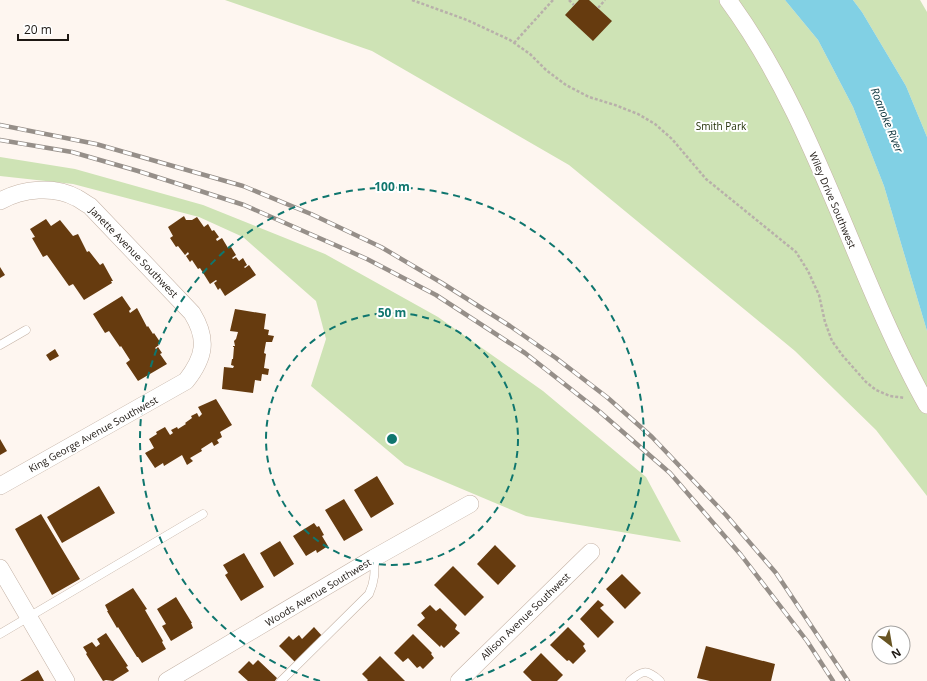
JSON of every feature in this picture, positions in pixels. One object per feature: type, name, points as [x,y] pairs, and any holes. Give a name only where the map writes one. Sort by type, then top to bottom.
[{"type":"street","name":"Wiley Drive Southwest","points":[[728,0],[752,33],[785,92],[809,143],[864,274],[895,342],[924,400]]},
{"type":"street","name":"Janette Avenue Southwest","points":[[0,201],[30,191],[46,190],[60,192],[76,197],[90,206],[192,313],[200,326],[203,342],[201,355],[195,369],[186,381]]},
{"type":"street","name":"King George Avenue Southwest","points":[[0,486],[186,381]]},
{"type":"street","name":"Woods Avenue Southwest","points":[[167,681],[374,558],[470,504]]},
{"type":"street","name":"Allison Avenue Southwest","points":[[459,681],[591,552]]},
{"type":"street","points":[[0,568],[66,681]]},
{"type":"lane","points":[[0,345],[26,330]]},
{"type":"lane","points":[[0,634],[203,514]]},
{"type":"lane","points":[[281,681],[369,594],[374,583],[374,558]]},
{"type":"lane","points":[[630,681],[639,673],[646,672],[653,674],[660,681]]},
{"type":"path","points":[[412,0],[467,20],[514,43],[530,54],[546,70],[566,86],[589,97],[616,105],[638,114],[655,124],[672,139],[706,179],[796,252],[808,271],[819,295],[825,322],[832,341],[866,382],[876,390],[890,396],[924,400]]},
{"type":"path","points":[[514,43],[553,0]]},
{"type":"path","points":[[568,0],[574,5]]},
{"type":"path","points":[[598,8],[605,0]]},
{"type":"green space","name":"Smith Park","points":[[225,0],[785,0],[818,40],[853,107],[884,186],[927,331],[927,496],[876,430],[795,351],[569,165],[372,51]]},
{"type":"green space","points":[[853,0],[920,0],[927,12],[927,137],[906,86],[862,12]]},
{"type":"green space","points":[[0,157],[75,169],[203,205],[325,254],[438,317],[543,391],[646,477],[681,542],[526,516],[405,465],[311,386],[326,339],[316,301],[243,237],[199,217],[73,184],[0,176]]},
{"type":"water","name":"Roanoke River","points":[[785,0],[853,0],[862,12],[906,86],[927,137],[927,331],[884,186],[853,107],[818,40]]},
{"type":"building","points":[[579,0],[589,0],[612,21],[593,41],[565,15]]},
{"type":"building","points":[[184,216],[186,220],[192,220],[197,217],[204,227],[208,224],[212,231],[214,230],[219,237],[216,239],[217,241],[222,238],[228,248],[231,247],[236,255],[232,258],[233,259],[236,257],[239,261],[243,258],[247,265],[244,267],[245,268],[249,265],[256,275],[225,296],[220,288],[218,290],[214,283],[217,281],[216,280],[210,284],[200,268],[198,269],[192,260],[190,262],[186,256],[189,254],[188,252],[185,255],[178,246],[176,247],[170,238],[173,236],[168,227]]},
{"type":"building","points":[[46,219],[51,226],[60,220],[73,236],[78,234],[87,252],[89,251],[100,265],[103,263],[113,281],[111,281],[112,283],[84,300],[73,284],[69,286],[47,255],[43,257],[32,238],[35,237],[30,229]]},
{"type":"building","points":[[0,267],[5,275],[0,278]]},
{"type":"building","points":[[122,296],[131,309],[129,311],[130,313],[137,308],[147,327],[148,326],[160,342],[155,348],[156,349],[158,347],[162,353],[160,354],[167,364],[138,381],[126,363],[130,360],[121,346],[120,347],[109,331],[105,333],[93,314]]},
{"type":"building","points":[[235,309],[266,314],[264,329],[269,330],[268,335],[274,336],[272,342],[266,342],[264,353],[266,354],[264,368],[269,369],[268,375],[262,374],[261,381],[255,380],[253,393],[222,389],[224,367],[233,368],[234,366],[231,365],[233,359],[233,346],[235,346],[234,341],[238,332],[230,331]]},
{"type":"building","points":[[55,349],[59,356],[50,361],[46,355]]},
{"type":"building","points":[[216,399],[232,425],[220,432],[222,437],[217,440],[219,443],[214,446],[212,442],[201,449],[202,451],[190,458],[193,461],[187,465],[182,455],[164,466],[163,463],[155,468],[145,453],[154,448],[149,439],[157,434],[156,432],[165,427],[170,435],[173,433],[171,430],[177,427],[178,429],[186,424],[185,423],[192,418],[191,416],[197,413],[199,417],[202,414],[198,407]]},
{"type":"building","points":[[0,439],[7,451],[0,455]]},
{"type":"building","points":[[377,476],[394,504],[371,518],[354,490]]},
{"type":"building","points":[[99,486],[115,513],[62,543],[47,517]]},
{"type":"building","points":[[344,499],[363,530],[344,541],[325,510]]},
{"type":"building","points":[[41,514],[80,579],[52,595],[15,529]]},
{"type":"building","points":[[314,523],[317,527],[319,526],[324,535],[322,536],[328,546],[317,553],[316,550],[306,556],[293,536]]},
{"type":"building","points":[[280,541],[294,564],[274,577],[260,553]]},
{"type":"building","points":[[495,545],[516,566],[498,585],[477,564]]},
{"type":"building","points":[[244,553],[264,587],[241,601],[225,575],[228,573],[223,565]]},
{"type":"building","points":[[453,566],[484,597],[465,616],[434,585]]},
{"type":"building","points":[[622,574],[641,593],[625,609],[606,589]]},
{"type":"building","points":[[133,588],[147,609],[145,610],[166,649],[142,663],[118,627],[117,628],[105,605]]},
{"type":"building","points":[[176,597],[192,623],[193,628],[171,641],[162,626],[166,624],[157,609]]},
{"type":"building","points":[[598,600],[604,605],[600,608],[614,622],[598,638],[580,619]]},
{"type":"building","points":[[430,605],[436,611],[440,608],[457,625],[455,629],[460,633],[444,648],[441,645],[440,647],[417,625],[425,618],[421,613]]},
{"type":"building","points":[[314,627],[323,637],[296,663],[279,646],[289,636],[293,640],[299,635],[302,639]]},
{"type":"building","points":[[568,627],[585,644],[583,646],[586,651],[573,664],[569,660],[567,661],[550,645]]},
{"type":"building","points":[[106,633],[128,666],[126,667],[129,671],[113,681],[103,681],[83,647],[92,642],[96,647],[100,644],[97,639]]},
{"type":"building","points":[[413,634],[432,653],[431,654],[434,658],[423,669],[420,666],[417,668],[408,658],[403,662],[394,653]]},
{"type":"building","points":[[706,646],[775,664],[771,681],[710,681],[697,678]]},
{"type":"building","points":[[541,653],[563,675],[557,681],[532,681],[523,672]]},
{"type":"building","points":[[380,656],[405,681],[367,681],[368,680],[362,674]]},
{"type":"building","points":[[258,660],[277,678],[275,681],[248,681],[238,672],[249,661],[253,665]]},
{"type":"building","points":[[38,670],[44,681],[20,681]]},
{"type":"railway","points":[[0,125],[96,144],[243,186],[311,214],[381,247],[510,326],[556,358],[608,398],[652,437],[726,515],[776,573],[848,681]]},
{"type":"railway","points":[[0,140],[72,152],[138,171],[244,205],[367,259],[436,295],[525,353],[600,412],[670,473],[741,555],[807,641],[833,681]]}]
